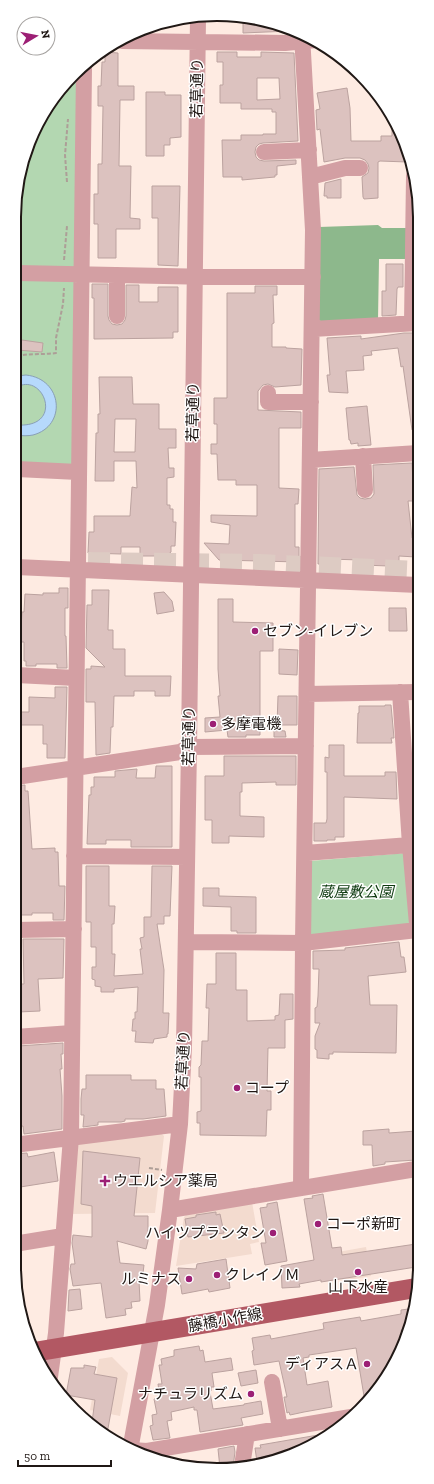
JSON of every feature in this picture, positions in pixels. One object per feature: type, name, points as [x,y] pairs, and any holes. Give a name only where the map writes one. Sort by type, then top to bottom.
[{"type":"main road","name":"藤橋小作線","points":[[40,1351],[412,1289]]},
{"type":"street","name":"若草通り","points":[[132,1444],[157,1305],[170,1210],[180,1124],[184,1047],[198,22]]},
{"type":"street","points":[[130,41],[294,43],[302,40]]},
{"type":"street","points":[[301,1188],[303,944],[313,277],[313,230],[306,42]]},
{"type":"street","points":[[51,1371],[55,1348],[71,1137],[84,73]]},
{"type":"street","points":[[264,152],[309,150]]},
{"type":"street","points":[[310,177],[345,168],[360,168]]},
{"type":"street","points":[[21,273],[313,277]]},
{"type":"street","points":[[117,275],[117,316]]},
{"type":"street","points":[[312,329],[413,323]]},
{"type":"street","points":[[268,393],[268,402],[311,402]]},
{"type":"street","points":[[310,460],[413,453]]},
{"type":"street","points":[[363,456],[365,490]]},
{"type":"street","points":[[21,469],[78,472]]},
{"type":"street","points":[[21,567],[413,585]]},
{"type":"street","points":[[21,675],[76,678]]},
{"type":"street","points":[[305,853],[413,846],[400,692]]},
{"type":"street","points":[[307,694],[413,692]]},
{"type":"street","points":[[21,776],[180,752],[189,747],[306,746]]},
{"type":"street","points":[[74,856],[187,857]]},
{"type":"street","points":[[21,930],[74,929]]},
{"type":"street","points":[[186,942],[303,944],[413,930]]},
{"type":"street","points":[[21,1037],[72,1033]]},
{"type":"street","points":[[21,1144],[180,1124]]},
{"type":"street","points":[[170,1210],[413,1169]]},
{"type":"street","points":[[21,1243],[63,1236]]},
{"type":"street","points":[[272,1382],[280,1429]]},
{"type":"street","points":[[149,1451],[340,1419]]},
{"type":"street","points":[[243,1461],[247,1434]]},
{"type":"path","points":[[68,185],[65,155],[69,115]]},
{"type":"path","points":[[21,355],[56,353],[56,338],[63,304],[64,259],[68,221]]},
{"type":"path","points":[[149,1168],[163,1170]]},
{"type":"shaded area","points":[[160,1132],[164,1136],[155,1213],[70,1214],[75,1146],[79,1142]]},
{"type":"shaded area","points":[[252,1202],[259,1242],[250,1244],[252,1254],[176,1266],[184,1217],[188,1213]]},
{"type":"shaded area","points":[[366,1247],[371,1276],[343,1281],[338,1252]]},
{"type":"shaded area","points":[[112,1357],[128,1373],[120,1416],[90,1410],[99,1359]]},
{"type":"green space","points":[[78,78],[73,462],[69,466],[21,463],[21,204],[31,154],[41,130],[54,108]]},
{"type":"green space","points":[[378,225],[382,228],[407,228],[407,259],[379,259],[378,320],[323,323],[318,319],[319,227]]},
{"type":"green space","name":"蔵屋敷公園","points":[[406,853],[410,921],[407,926],[313,937],[309,933],[310,861]]},
{"type":"water","points":[[26,375],[38,378],[47,385],[53,393],[56,403],[55,413],[51,422],[44,430],[33,435],[21,436],[21,425],[32,424],[41,418],[45,410],[45,402],[42,393],[35,387],[27,384],[21,386],[21,376]]},
{"type":"building","points":[[243,23],[281,31],[243,33]]},
{"type":"building","points":[[110,52],[118,53],[118,86],[134,86],[134,100],[120,100],[119,166],[131,166],[130,218],[140,219],[140,229],[116,229],[116,258],[98,258],[98,224],[94,224],[94,194],[98,194],[98,164],[102,164],[103,106],[98,106],[98,86],[101,86],[102,62],[105,62],[105,56],[108,54]]},
{"type":"building","points":[[217,52],[237,52],[237,57],[261,57],[261,52],[294,53],[298,141],[259,144],[256,147],[255,152],[256,157],[259,160],[296,160],[296,164],[277,166],[277,175],[275,175],[275,177],[242,180],[242,177],[223,177],[222,140],[241,140],[241,135],[276,134],[276,112],[272,112],[272,109],[241,109],[241,103],[220,103],[220,85],[223,85],[223,62],[217,62]],"holes":[[[257,78],[279,78],[280,99],[257,100]]]},
{"type":"building","points":[[347,88],[350,108],[351,141],[381,141],[381,136],[392,136],[392,128],[405,162],[378,162],[378,198],[364,199],[363,197],[362,177],[368,173],[369,168],[365,160],[360,158],[345,158],[324,162],[320,129],[317,130],[316,110],[320,109],[317,93]]},
{"type":"building","points":[[146,92],[165,92],[165,95],[181,95],[181,137],[170,138],[170,145],[164,145],[164,156],[146,156]]},
{"type":"building","points":[[341,179],[341,198],[327,198],[327,196],[324,196],[325,183]]},
{"type":"building","points":[[152,186],[180,186],[178,266],[158,265],[158,218],[152,218]]},
{"type":"building","points":[[386,264],[403,264],[403,287],[398,287],[397,289],[396,315],[382,316],[382,291],[386,291]]},
{"type":"building","points":[[92,284],[108,284],[108,316],[112,324],[117,325],[122,324],[126,316],[126,285],[139,285],[139,302],[158,302],[158,287],[178,287],[178,332],[173,332],[173,338],[94,339],[94,298],[92,298]]},
{"type":"building","points":[[255,286],[277,286],[277,295],[273,295],[274,323],[272,324],[272,347],[302,349],[301,385],[275,387],[268,384],[263,385],[258,391],[258,410],[301,412],[301,428],[279,428],[279,488],[299,489],[298,504],[295,504],[295,547],[299,547],[299,562],[219,560],[204,543],[229,544],[230,525],[211,522],[211,515],[257,516],[257,485],[236,485],[236,480],[218,480],[217,454],[211,454],[211,444],[217,444],[217,424],[214,424],[214,398],[227,398],[227,293],[255,293]]},
{"type":"building","points":[[413,333],[413,430],[403,366],[401,367],[398,348],[371,351],[372,355],[363,356],[364,370],[346,371],[348,393],[329,392],[327,375],[330,375],[327,338],[361,336],[361,339]]},
{"type":"building","points":[[21,340],[43,343],[42,352],[21,350]]},
{"type":"building","points":[[99,377],[132,377],[133,404],[159,404],[159,429],[176,429],[176,448],[168,448],[169,468],[174,468],[174,477],[167,478],[167,505],[170,505],[170,509],[173,509],[173,522],[176,522],[175,546],[171,546],[171,552],[159,562],[159,556],[140,556],[140,547],[121,547],[121,554],[88,553],[89,532],[94,532],[94,516],[130,516],[132,487],[137,488],[136,461],[114,461],[114,481],[95,481],[96,433],[98,433],[98,414],[100,414]],"holes":[[[115,419],[136,419],[135,452],[114,452]]]},
{"type":"building","points":[[367,406],[371,445],[358,446],[358,443],[351,444],[349,440],[346,408]]},
{"type":"building","points":[[412,463],[413,501],[408,501],[413,538],[413,557],[399,556],[399,568],[362,565],[362,560],[327,559],[327,564],[318,564],[319,469],[354,467],[357,495],[360,498],[365,499],[371,498],[374,494],[373,465]]},
{"type":"building","points":[[59,588],[68,588],[68,608],[65,608],[67,668],[57,668],[57,664],[36,664],[36,666],[26,666],[26,661],[24,661],[24,642],[21,642],[22,612],[24,612],[25,594],[43,595],[43,593],[59,593]]},
{"type":"building","points":[[92,590],[109,590],[108,630],[113,630],[113,649],[125,649],[125,676],[171,676],[170,696],[155,696],[155,691],[134,691],[134,696],[114,696],[110,753],[96,755],[95,702],[86,702],[86,669],[91,669],[91,666],[105,667],[86,648],[87,605],[92,605]]},
{"type":"building","points":[[164,592],[172,601],[174,611],[157,614],[154,593]]},
{"type":"building","points":[[218,599],[233,599],[233,622],[273,623],[273,651],[260,651],[260,735],[228,737],[227,730],[205,732],[205,718],[220,717],[218,696],[220,696],[218,669]]},
{"type":"building","points":[[389,608],[406,608],[407,631],[389,631]]},
{"type":"building","points":[[279,649],[298,650],[297,675],[279,674]]},
{"type":"building","points":[[55,687],[67,687],[65,758],[47,758],[47,744],[43,744],[43,725],[21,725],[21,712],[29,712],[29,697],[55,698]]},
{"type":"building","points":[[278,696],[297,696],[297,725],[277,725]]},
{"type":"building","points":[[391,705],[394,738],[391,738],[392,743],[357,743],[359,706]]},
{"type":"building","points":[[274,730],[285,731],[286,737],[274,737]]},
{"type":"building","points":[[329,745],[344,745],[344,776],[385,776],[385,772],[396,772],[397,799],[344,797],[344,837],[335,837],[335,840],[314,841],[314,823],[326,823],[327,819],[327,772],[325,772],[325,757],[329,758]]},
{"type":"building","points":[[224,756],[296,756],[296,785],[276,785],[276,782],[242,783],[242,792],[240,792],[240,816],[264,817],[264,837],[229,836],[229,843],[212,843],[212,820],[205,820],[205,776],[224,776]]},
{"type":"building","points":[[156,766],[172,766],[172,847],[131,847],[131,840],[106,840],[106,844],[87,844],[89,795],[91,795],[91,787],[94,787],[94,777],[115,777],[115,771],[137,769],[136,778],[155,778]]},
{"type":"building","points":[[21,785],[25,785],[25,791],[28,791],[32,849],[55,848],[55,852],[58,852],[59,886],[65,886],[64,920],[53,920],[53,913],[32,913],[32,915],[21,915]]},
{"type":"building","points":[[86,866],[109,866],[109,906],[115,906],[114,924],[112,924],[112,954],[115,954],[114,976],[143,974],[140,938],[144,937],[144,917],[151,917],[152,866],[172,866],[170,916],[164,916],[164,924],[157,924],[164,970],[163,1013],[169,1013],[168,1034],[167,1037],[154,1039],[153,1043],[135,1042],[136,1031],[132,1031],[133,1019],[135,1019],[135,1012],[137,1012],[138,987],[114,989],[114,992],[101,992],[101,987],[95,986],[95,980],[92,979],[92,967],[96,967],[96,947],[91,947],[91,922],[86,922]]},
{"type":"building","points":[[203,888],[219,888],[219,896],[256,897],[256,933],[237,933],[237,931],[231,931],[231,907],[203,906]]},
{"type":"building","points":[[23,939],[64,939],[63,978],[38,979],[40,1011],[21,1012],[21,984],[24,984]]},
{"type":"building","points":[[399,942],[401,957],[404,957],[406,972],[368,976],[370,1005],[397,1005],[396,1053],[333,1052],[333,1054],[329,1054],[329,1059],[317,1058],[315,1036],[320,1023],[315,1023],[315,1008],[317,1007],[319,969],[313,969],[313,951],[345,950],[345,948]]},
{"type":"building","points":[[216,953],[236,953],[236,990],[247,990],[247,1021],[275,1020],[275,1016],[279,1015],[280,994],[293,994],[293,1019],[285,1020],[285,1048],[268,1048],[267,1091],[271,1091],[271,1110],[267,1110],[266,1136],[200,1135],[200,1123],[197,1123],[197,1112],[201,1111],[201,1077],[199,1077],[199,1067],[201,1065],[202,1041],[208,1041],[209,1008],[206,1008],[207,984],[216,984]]},
{"type":"building","points":[[63,1043],[63,1054],[61,1054],[62,1069],[60,1069],[62,1129],[24,1134],[23,1126],[21,1126],[21,1046]]},
{"type":"building","points":[[86,1075],[131,1075],[131,1080],[156,1080],[156,1089],[164,1089],[166,1116],[143,1119],[125,1119],[125,1121],[121,1122],[98,1122],[98,1125],[83,1127],[84,1115],[81,1115],[81,1099],[82,1089],[86,1089]]},
{"type":"building","points":[[389,1129],[389,1133],[413,1131],[413,1160],[385,1162],[385,1164],[373,1166],[372,1145],[363,1145],[363,1131]]},
{"type":"building","points":[[83,1151],[140,1158],[134,1216],[148,1216],[148,1241],[146,1249],[117,1241],[120,1263],[144,1265],[142,1281],[139,1281],[140,1301],[131,1302],[132,1308],[125,1309],[126,1315],[106,1318],[101,1283],[73,1286],[70,1269],[71,1264],[75,1264],[72,1243],[73,1235],[92,1237],[92,1206],[81,1204]]},
{"type":"building","points":[[54,1152],[58,1181],[21,1187],[21,1153],[27,1153],[28,1157]]},
{"type":"building","points":[[323,1194],[332,1248],[341,1247],[342,1255],[413,1244],[413,1267],[321,1282],[321,1280],[299,1284],[300,1287],[282,1288],[281,1266],[314,1260],[304,1199],[313,1198],[312,1196]]},
{"type":"building","name":"ハイツプランタン","points":[[277,1202],[287,1261],[265,1265],[261,1243],[266,1243],[260,1208],[267,1207],[267,1204]]},
{"type":"building","points":[[216,1212],[216,1215],[220,1214],[224,1233],[188,1237],[185,1219],[196,1217],[196,1215]]},
{"type":"building","points":[[226,1259],[230,1288],[209,1292],[208,1289],[182,1294],[178,1268],[196,1269],[197,1264]]},
{"type":"building","points":[[80,1289],[82,1309],[68,1311],[69,1290]]},
{"type":"building","points":[[408,1309],[403,1329],[401,1330],[402,1333],[393,1354],[380,1376],[364,1396],[356,1348],[309,1355],[309,1357],[303,1358],[307,1385],[328,1381],[332,1407],[290,1415],[289,1412],[287,1413],[284,1397],[287,1397],[279,1361],[254,1365],[252,1338],[270,1335],[271,1339],[324,1329],[323,1323],[360,1317],[361,1321],[401,1314],[401,1310]]},
{"type":"building","points":[[199,1346],[200,1351],[203,1350],[205,1362],[231,1358],[233,1370],[212,1373],[214,1387],[211,1387],[210,1392],[213,1409],[261,1401],[263,1414],[241,1418],[243,1425],[200,1432],[197,1410],[194,1410],[194,1407],[171,1412],[172,1420],[167,1421],[170,1438],[153,1440],[150,1426],[153,1425],[152,1415],[157,1414],[154,1399],[160,1398],[158,1384],[162,1384],[159,1365],[162,1365],[161,1359],[174,1356],[174,1350]]},
{"type":"building","points":[[84,1365],[96,1367],[94,1374],[117,1378],[108,1430],[93,1418],[95,1400],[70,1396],[67,1392],[71,1368],[84,1368]]},
{"type":"building","points":[[256,1370],[258,1383],[241,1386],[238,1373]]},
{"type":"building","points":[[318,1435],[280,1453],[257,1459],[255,1448],[261,1448],[260,1445]]},
{"type":"building","points":[[234,1446],[234,1462],[219,1463],[218,1449]]},
{"type":"tunnel","points":[[88,563],[260,565],[413,572]]},
{"type":"place","name":"セブン-イレブン","points":[[255,631]]},
{"type":"place","name":"多摩電機","points":[[213,724]]},
{"type":"place","name":"コープ","points":[[237,1088]]},
{"type":"place","name":"ウエルシア薬局","points":[[105,1181]]},
{"type":"place","name":"コーポ新町","points":[[318,1224]]},
{"type":"place","name":"ハイツプランタン","points":[[273,1233]]},
{"type":"place","name":"山下水産","points":[[358,1272]]},
{"type":"place","name":"クレイノＭ","points":[[217,1275]]},
{"type":"place","name":"ルミナス","points":[[189,1279]]},
{"type":"place","name":"ディアスＡ","points":[[367,1364]]},
{"type":"place","name":"ナチュラリズム","points":[[251,1394]]}]
